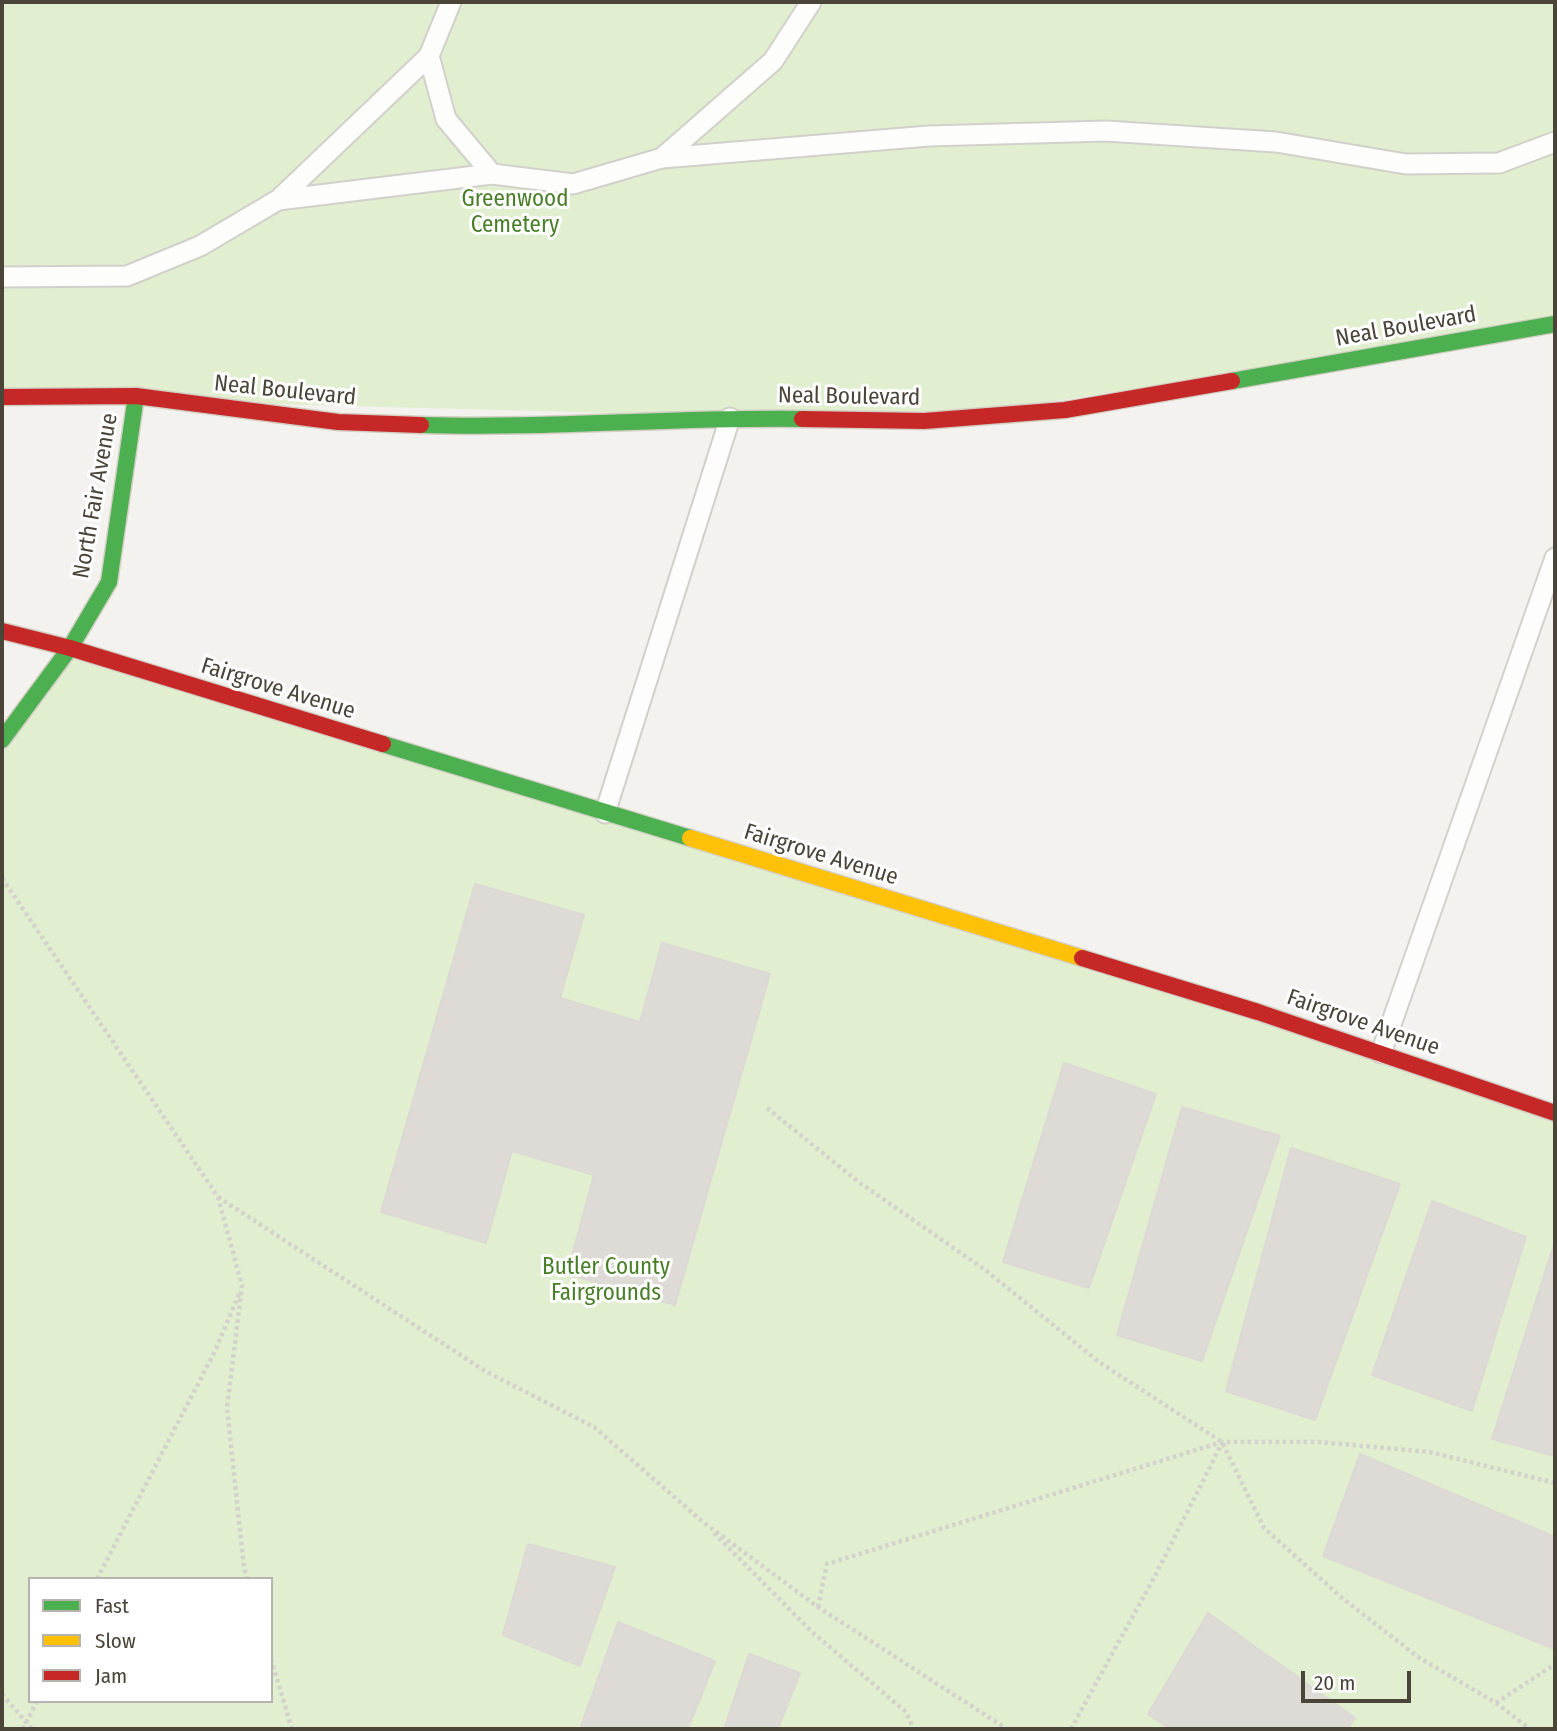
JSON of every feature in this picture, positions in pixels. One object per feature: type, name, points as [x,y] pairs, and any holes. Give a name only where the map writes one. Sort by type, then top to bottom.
[{"type":"main road","name":"Neal Boulevard","points":[[2,397],[136,396],[338,422],[499,427],[730,418],[925,421],[1065,410],[1555,324]]},
{"type":"main road","name":"North Fair Avenue","points":[[2,740],[70,648],[108,582],[136,396]]},
{"type":"main road","name":"Fairgrove Avenue","points":[[2,631],[70,648],[1245,1008],[1555,1113]]},
{"type":"lane","points":[[2,276],[127,276],[200,246],[278,200],[429,56],[451,2]]},
{"type":"lane","points":[[662,158],[774,61],[811,2]]},
{"type":"lane","points":[[429,56],[446,119],[492,174]]},
{"type":"lane","points":[[278,200],[492,174],[573,184],[662,158],[929,136],[1106,131],[1276,142],[1406,164],[1499,163],[1555,142]]},
{"type":"lane","points":[[605,813],[730,418]]},
{"type":"lane","points":[[1381,1053],[1555,558]]},
{"type":"path","points":[[2,878],[218,1197],[243,1286],[227,1408],[246,1577]]},
{"type":"path","points":[[767,1108],[860,1183],[984,1269],[1099,1362],[1222,1442],[1264,1528],[1341,1597],[1418,1657],[1496,1703],[1530,1729]]},
{"type":"path","points":[[218,1197],[485,1371],[594,1427],[703,1522],[812,1632],[906,1712],[914,1729]]},
{"type":"path","points":[[98,1577],[215,1351],[243,1286]]},
{"type":"path","points":[[1071,1729],[1156,1574],[1222,1442]]},
{"type":"path","points":[[818,1607],[827,1564],[1222,1442],[1319,1443],[1430,1452],[1555,1483]]},
{"type":"path","points":[[703,1522],[818,1607],[1007,1729]]},
{"type":"path","points":[[1496,1703],[1555,1664]]},
{"type":"path","points":[[273,1666],[292,1729]]},
{"type":"path","points":[[2,1694],[32,1729]]},
{"type":"path","points":[[23,1729],[36,1703]]},
{"type":"green space","name":"Greenwood Cemetery","points":[[2,2],[1555,2],[1555,324],[924,421],[2,397]]},
{"type":"green space","name":"Butler County Fairgrounds","points":[[70,648],[1555,1113],[1555,1729],[2,1729],[2,740]]},
{"type":"building","points":[[475,884],[584,915],[560,998],[640,1022],[662,943],[770,974],[675,1305],[567,1274],[594,1175],[512,1151],[486,1243],[381,1212]]},
{"type":"building","points":[[1064,1063],[1156,1094],[1089,1288],[1003,1262]]},
{"type":"building","points":[[1182,1107],[1280,1136],[1202,1361],[1117,1335]]},
{"type":"building","points":[[1291,1148],[1400,1184],[1315,1420],[1226,1391]]},
{"type":"building","points":[[1432,1201],[1526,1237],[1472,1411],[1372,1375]]},
{"type":"building","points":[[1555,1241],[1555,1456],[1492,1439]]},
{"type":"building","points":[[1360,1454],[1555,1537],[1555,1649],[1323,1556]]},
{"type":"building","points":[[528,1544],[615,1567],[580,1666],[503,1635]]},
{"type":"building","points":[[1208,1613],[1355,1718],[1347,1729],[1170,1729],[1148,1714]]},
{"type":"building","points":[[618,1622],[715,1661],[688,1729],[580,1729]]},
{"type":"building","points":[[749,1654],[800,1673],[778,1729],[724,1729]]},
{"type":"traffic: fast","points":[[1232,381],[1555,324]]},
{"type":"traffic: fast","points":[[2,740],[70,648],[109,582],[136,396]]},
{"type":"traffic: fast","points":[[421,425],[802,419]]},
{"type":"traffic: fast","points":[[383,744],[690,838]]},
{"type":"traffic: slow","points":[[690,838],[1082,958]]},
{"type":"traffic: jam","points":[[802,419],[924,421],[1065,410],[1232,381]]},
{"type":"traffic: jam","points":[[2,397],[136,396],[338,422],[421,425]]},
{"type":"traffic: jam","points":[[2,631],[70,648],[383,744]]},
{"type":"traffic: jam","points":[[1082,958],[1258,1012],[1555,1113]]}]
